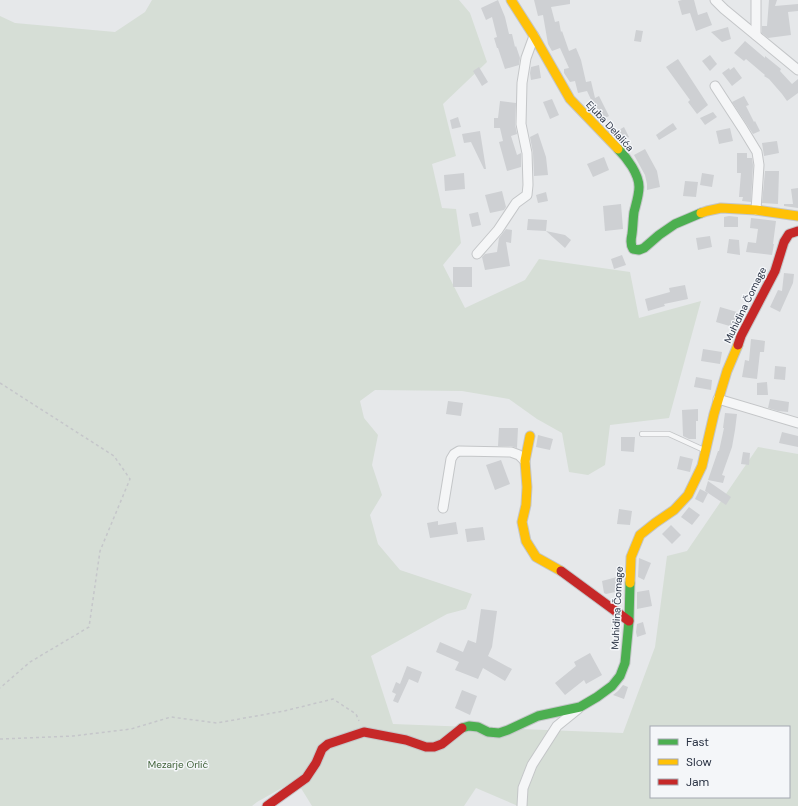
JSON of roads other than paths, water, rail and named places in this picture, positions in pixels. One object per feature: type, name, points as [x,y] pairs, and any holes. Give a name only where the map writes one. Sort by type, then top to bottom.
[{"type":"street","name":"Ejuba Delalića","points":[[511,0],[534,36],[570,99],[626,157],[637,177],[639,186],[631,240],[633,249],[639,250],[644,248],[675,224],[707,211],[721,208],[756,210],[798,216]]},
{"type":"street","points":[[715,0],[798,70]]},
{"type":"street","points":[[756,0],[756,35]]},
{"type":"street","points":[[477,254],[498,230],[516,203],[527,196],[527,153],[521,124],[522,83],[526,58],[534,36]]},
{"type":"street","points":[[715,86],[744,129],[757,152],[759,165],[756,210]]},
{"type":"street","name":"Muhidina Čomage","points":[[267,806],[306,778],[316,763],[322,749],[328,744],[364,732],[406,740],[426,747],[434,747],[442,744],[460,729],[469,726],[478,727],[488,732],[499,733],[538,716],[580,706],[597,697],[612,686],[620,676],[625,662],[629,621],[631,557],[640,535],[655,522],[674,510],[688,495],[702,466],[718,399],[741,336],[775,271],[784,242],[789,234],[798,231]]},
{"type":"street","points":[[718,399],[798,423]]},
{"type":"street","points":[[530,436],[525,461],[527,487],[526,505],[522,522],[526,541],[536,557],[560,571],[629,621]]},
{"type":"street","points":[[443,508],[451,459],[454,454],[460,451],[511,452],[519,455],[525,461]]},
{"type":"street","points":[[522,806],[523,788],[532,765],[557,726],[580,706]]},
{"type":"lane","points":[[642,434],[669,434],[706,450]]},
{"type":"park label","name":"Mezarje Orlić","points":[[178,764]]}]
